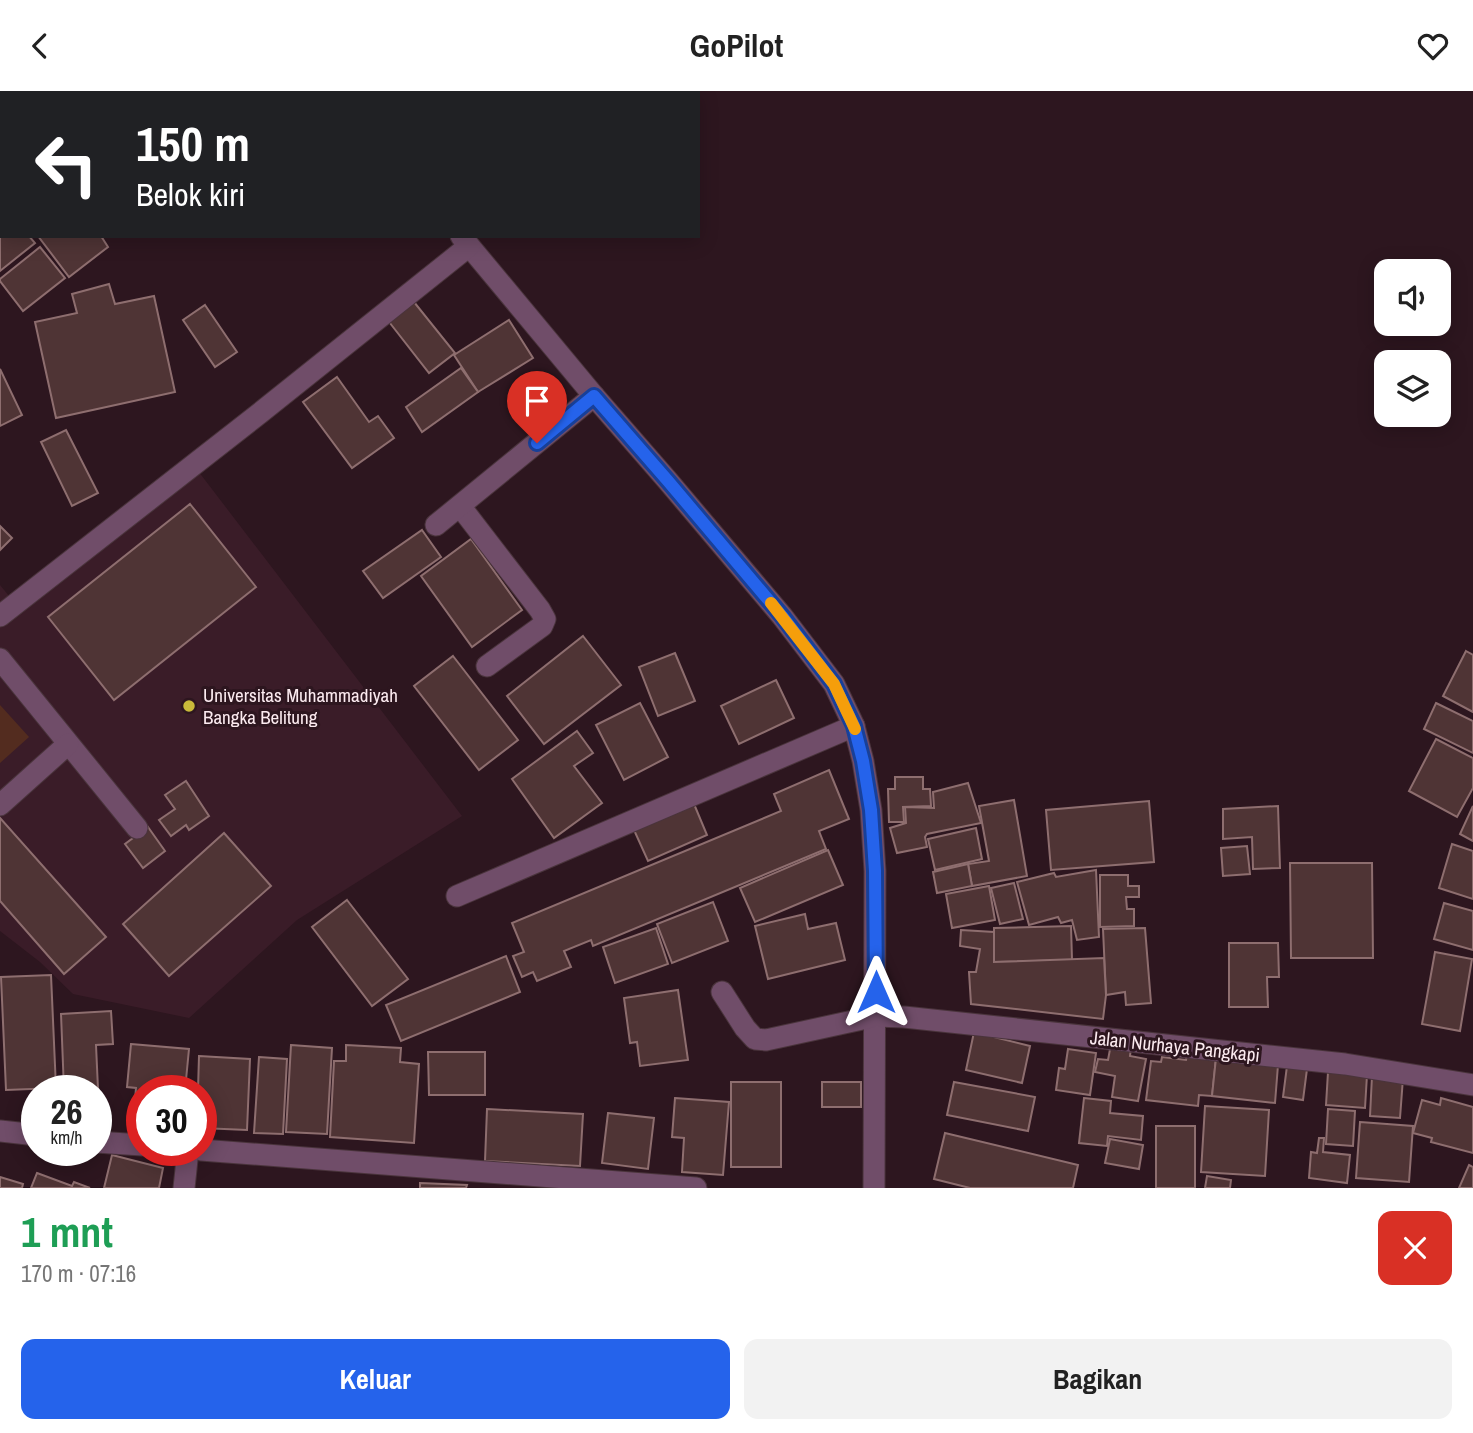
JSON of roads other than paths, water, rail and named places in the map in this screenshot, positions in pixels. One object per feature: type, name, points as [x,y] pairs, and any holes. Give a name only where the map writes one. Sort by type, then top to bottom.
[{"type":"street","points":[[0,616],[249,421],[465,241],[782,616],[834,684],[854,726],[871,810],[875,871],[874,1188]]},
{"type":"street","points":[[436,525],[594,396]]},
{"type":"street","points":[[460,506],[545,619],[542,625],[487,666]]},
{"type":"street","points":[[0,659],[137,828]]},
{"type":"street","points":[[457,896],[854,726]]},
{"type":"street","points":[[0,805],[68,744]]},
{"type":"street","name":"Jalan Nurhaya Pangkapi","points":[[722,992],[755,1039],[766,1040],[876,1016],[904,1017],[1319,1061],[1472,1081]]},
{"type":"street","points":[[0,1131],[21,1133]]},
{"type":"street","points":[[217,1151],[696,1188]]},
{"type":"street","points":[[184,1188],[186,1166]]},
{"type":"place","name":"Universitas Muhammadiyah Bangka Belitung","points":[[189,706]]}]
